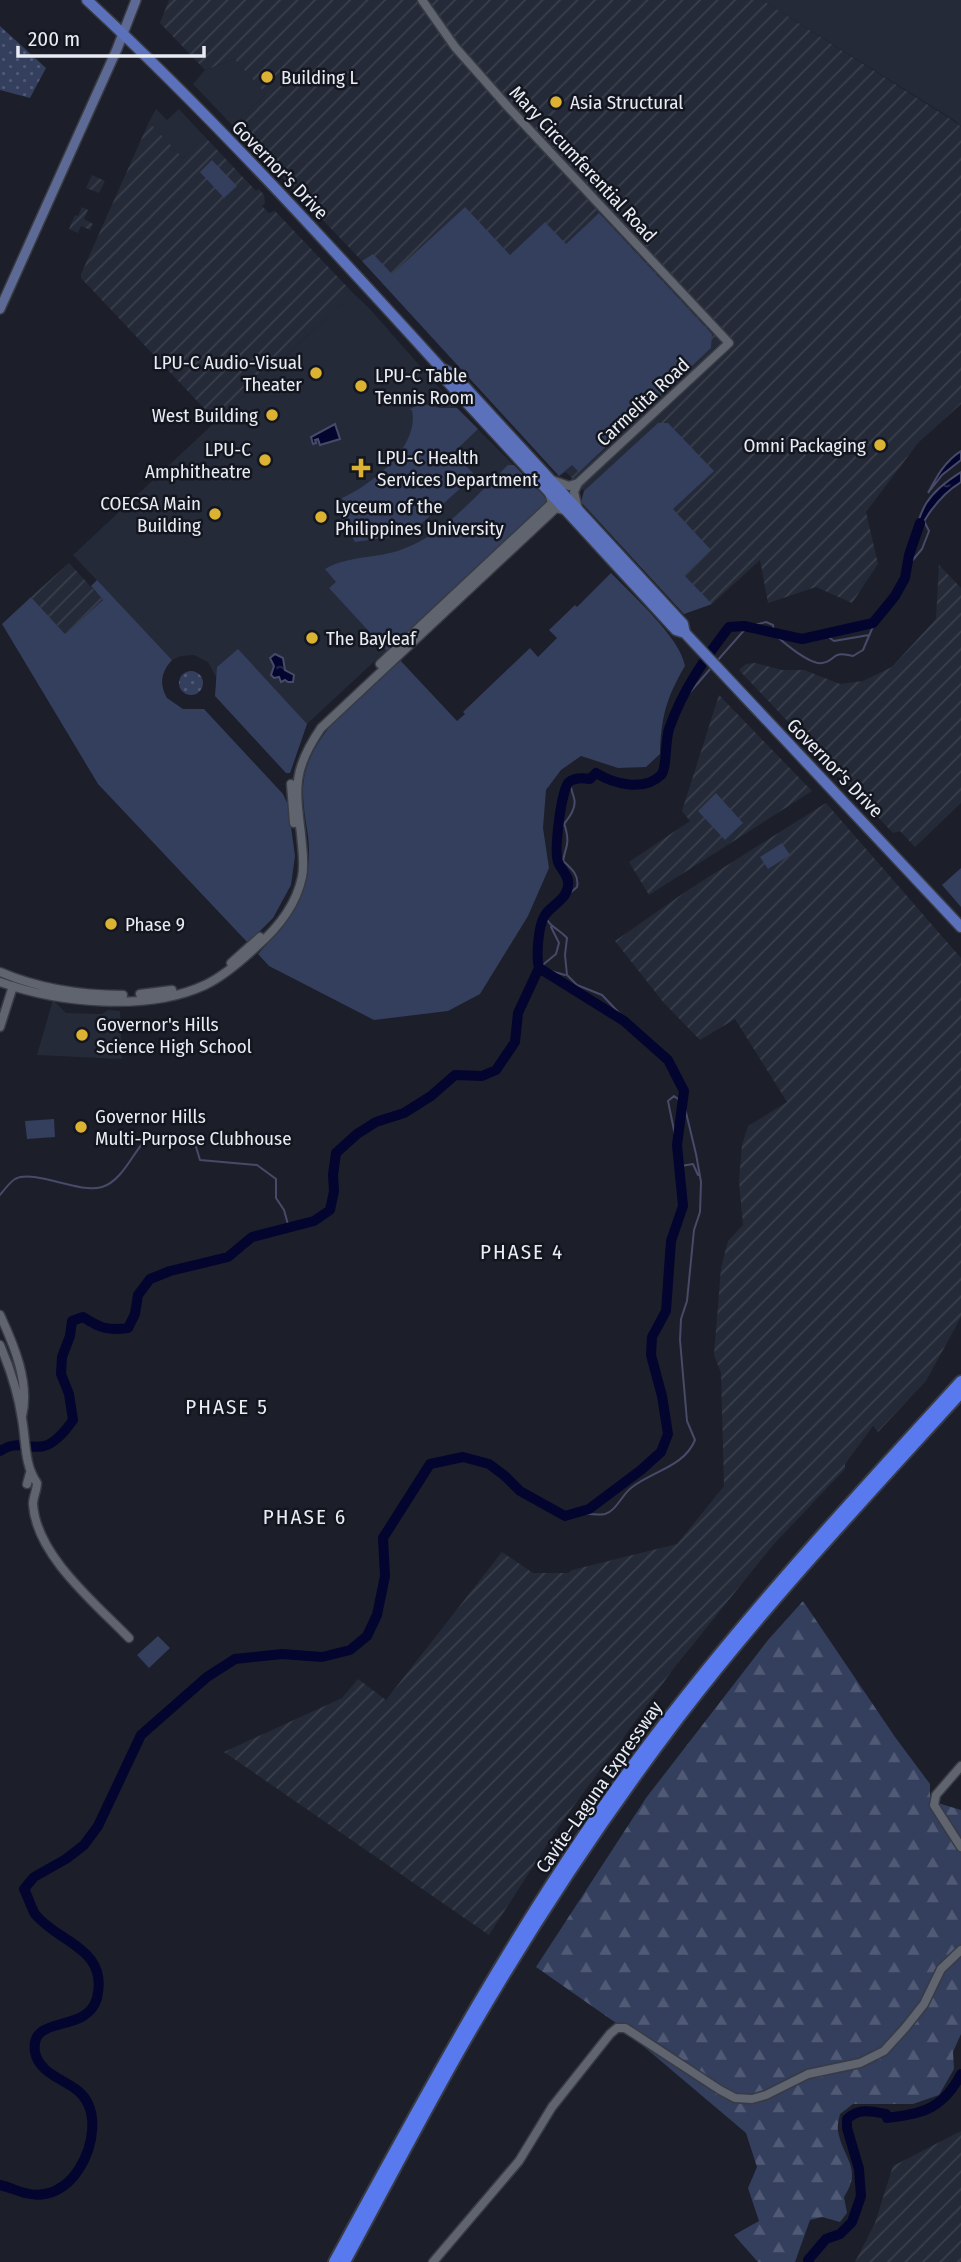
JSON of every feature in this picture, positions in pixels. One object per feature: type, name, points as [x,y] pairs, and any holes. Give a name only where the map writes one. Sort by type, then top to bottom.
[{"type":"highway","name":"Cavite–Laguna Expressway","points":[[334,2262],[454,2043],[509,1949],[618,1785],[757,1606],[961,1381]]},
{"type":"highway","name":"Cavite–Laguna Expressway","points":[[345,2262],[489,2001],[555,1894],[633,1781],[764,1612],[961,1393]]},
{"type":"main road","name":"Governor's Drive","points":[[87,0],[123,33],[280,194],[442,369],[447,381],[567,512],[681,629],[961,927]]},
{"type":"main road","points":[[0,309],[136,0]]},
{"type":"main road","name":"Governor's Drive","points":[[442,369],[454,375],[578,510],[681,629]]},
{"type":"street","name":"Mary Circumferential Road","points":[[422,0],[455,47],[509,108],[729,343]]},
{"type":"street","name":"Carmelita Road","points":[[578,483],[729,343]]},
{"type":"street","points":[[548,478],[569,486],[578,483]]},
{"type":"street","points":[[578,483],[574,492],[578,510]]},
{"type":"street","points":[[0,972],[48,989],[85,994],[160,992],[194,984],[212,976],[233,961],[270,928],[290,897],[298,864],[293,788],[297,760],[317,725],[552,503],[549,492]]},
{"type":"street","points":[[0,993],[1,983],[66,999],[152,998],[196,989],[228,971],[274,931],[289,910],[299,888],[303,864],[293,788],[305,753],[326,722],[556,508],[567,512]]},
{"type":"street","points":[[0,1027],[13,986]]},
{"type":"street","points":[[0,1315],[22,1375],[26,1402],[22,1416]]},
{"type":"street","points":[[0,1345],[13,1377],[30,1472],[37,1483],[33,1500],[36,1521],[53,1556],[129,1638]]},
{"type":"street","points":[[27,1484],[30,1472]]},
{"type":"street","points":[[961,1766],[936,1795],[934,1805],[961,1847]]},
{"type":"street","points":[[433,2262],[519,2161],[552,2107],[617,2028],[625,2028],[735,2098],[752,2099],[808,2074],[860,2063],[884,2050],[924,2004],[941,1969],[961,1950]]},
{"type":"shaded area","points":[[169,0],[762,0],[957,123],[961,127],[961,404],[918,443],[866,512],[878,564],[852,603],[816,587],[768,603],[760,560],[712,604],[684,614],[581,502],[584,491],[566,472],[559,476],[362,261],[233,126],[266,94],[234,59],[205,70],[160,23]]},
{"type":"shaded area","points":[[762,0],[961,0],[961,127],[957,122]]},
{"type":"shaded area","points":[[234,59],[266,94],[233,126],[193,84],[205,70]]},
{"type":"shaded area","points":[[156,109],[167,120],[179,109],[205,137],[183,158],[149,122]]},
{"type":"shaded area","points":[[149,122],[183,158],[205,137],[256,191],[259,189],[264,195],[265,203],[262,206],[269,213],[275,211],[353,293],[216,421],[81,278]]},
{"type":"shaded area","points":[[92,175],[105,181],[99,193],[86,188]]},
{"type":"shaded area","points":[[82,207],[88,210],[84,219],[93,224],[90,230],[81,226],[78,233],[69,229]]},
{"type":"shaded area","name":"Lyceum of the Philippines University","points":[[353,293],[457,408],[548,500],[307,724],[290,773],[286,773],[215,696],[217,679],[208,662],[194,655],[172,660],[73,555]]},
{"type":"shaded area","points":[[69,563],[103,600],[65,634],[31,597]]},
{"type":"shaded area","points":[[939,565],[961,588],[961,803],[915,847],[900,831],[893,833],[739,670],[746,664],[755,663],[782,670],[804,670],[840,684],[863,681],[892,667],[936,619]]},
{"type":"shaded area","points":[[719,695],[812,791],[649,895],[629,862],[690,821],[682,811]]},
{"type":"shaded area","points":[[826,803],[961,958],[961,1317],[926,1381],[878,1432],[873,1426],[845,1464],[845,1469],[773,1545],[674,1668],[557,1829],[489,1935],[224,1752],[342,1698],[358,1679],[386,1700],[502,1552],[533,1573],[568,1573],[677,1544],[724,1486],[721,1373],[714,1355],[721,1268],[728,1241],[743,1225],[739,1181],[742,1145],[748,1126],[787,1102],[735,1019],[700,1040],[664,1003],[615,941],[688,890]]},
{"type":"shaded area","name":"Governor's Hills Science High School","points":[[53,1000],[66,1013],[102,1014],[108,1010],[120,1011],[122,1059],[37,1055]]},
{"type":"shaded area","points":[[961,2131],[961,2262],[855,2262],[875,2223],[893,2166]]},
{"type":"green space","points":[[0,26],[46,68],[30,98],[0,90]]},
{"type":"green space","points":[[212,160],[237,186],[224,198],[200,172]]},
{"type":"green space","points":[[465,207],[510,255],[545,222],[566,244],[599,213],[712,334],[711,348],[579,472],[572,465],[559,476],[362,261],[373,254],[392,274]]},
{"type":"green space","points":[[420,403],[440,408],[457,408],[478,429],[453,453],[475,475],[421,524],[391,537],[355,542],[340,515],[348,512],[342,498],[379,474],[401,451],[409,438],[412,424],[412,410],[409,410]]},
{"type":"green space","points":[[658,423],[668,423],[714,471],[673,509],[711,550],[684,575],[712,604],[684,614],[581,502],[584,491]]},
{"type":"green space","points":[[508,465],[514,465],[548,500],[387,651],[329,588],[336,582],[325,569],[344,561],[403,549],[433,534]]},
{"type":"green space","points":[[611,573],[665,630],[685,666],[666,708],[660,754],[646,767],[618,768],[581,756],[561,770],[546,790],[543,828],[549,868],[528,916],[480,994],[448,1011],[374,1020],[269,966],[258,954],[281,928],[298,901],[307,871],[309,854],[303,789],[305,773],[320,740],[344,710],[399,659],[457,721],[465,714],[463,712],[530,648],[538,657],[557,638],[549,630]]},
{"type":"green space","points":[[97,580],[172,660],[162,678],[167,698],[183,709],[204,709],[283,794],[288,805],[295,856],[291,885],[273,918],[248,943],[98,784],[2,624],[31,597],[65,634],[103,600],[91,586]]},
{"type":"green space","points":[[238,649],[307,724],[290,773],[286,773],[215,696],[217,667]]},
{"type":"green space","points":[[191,671],[199,675],[203,683],[199,691],[191,695],[183,691],[179,683],[183,675]]},
{"type":"green space","points":[[716,793],[743,823],[725,840],[698,811]]},
{"type":"green space","points":[[782,843],[790,855],[768,869],[760,857]]},
{"type":"green space","points":[[961,868],[961,907],[942,885]]},
{"type":"green space","points":[[54,1119],[55,1137],[27,1139],[25,1121]]},
{"type":"green space","points":[[803,1601],[930,1784],[930,1797],[938,1803],[961,1810],[961,2034],[953,2052],[954,2069],[939,2095],[913,2104],[853,2104],[840,2114],[840,2141],[852,2171],[844,2197],[847,2213],[840,2222],[822,2217],[810,2220],[795,2262],[758,2262],[734,2235],[759,2221],[748,2188],[757,2167],[746,2133],[616,2023],[536,1967],[646,1798],[768,1640]]},
{"type":"green space","points":[[158,1636],[170,1648],[149,1668],[137,1655]]},
{"type":"water","points":[[335,424],[340,439],[320,445],[318,439],[313,444],[311,437]]},
{"type":"water","points":[[961,451],[961,460],[942,475],[928,493],[946,464]]},
{"type":"water","points":[[961,472],[961,482],[935,505],[917,534],[909,555],[920,516],[930,498]]},
{"type":"water","points":[[275,654],[283,658],[285,670],[294,675],[293,682],[281,682],[279,677],[274,678],[271,675],[274,666],[270,658]]},
{"type":"waterway","points":[[906,568],[922,549],[929,531],[924,521]]},
{"type":"waterway","points":[[0,2185],[33,2194],[49,2193],[69,2182],[88,2150],[92,2118],[85,2098],[46,2070],[35,2052],[36,2040],[41,2032],[82,2017],[91,2009],[97,1998],[99,1981],[96,1968],[79,1948],[35,1914],[24,1889],[34,1877],[84,1845],[98,1826],[141,1735],[207,1677],[235,1659],[282,1654],[322,1657],[350,1650],[367,1636],[377,1615],[385,1576],[383,1538],[430,1464],[463,1457],[489,1464],[520,1491],[565,1516],[589,1509],[661,1452],[668,1434],[662,1396],[651,1355],[652,1337],[666,1311],[671,1241],[683,1206],[677,1145],[684,1091],[668,1060],[624,1021],[539,968],[538,941],[543,920],[548,911],[565,895],[568,886],[568,879],[557,855],[563,796],[569,782],[582,778],[590,779],[596,773],[620,783],[638,785],[661,775],[669,729],[681,701],[703,663],[729,627],[744,626],[802,639],[873,623],[895,596],[905,578],[909,555],[920,523]]},
{"type":"waterway","points":[[717,661],[747,627],[766,622],[773,625],[774,634],[778,638],[817,663],[841,654],[853,656],[863,650],[877,617]]},
{"type":"waterway","points":[[824,634],[834,641],[869,635]]},
{"type":"waterway","points":[[678,706],[711,668]]},
{"type":"waterway","points":[[557,833],[574,807],[571,781]]},
{"type":"waterway","points":[[563,869],[567,844],[564,823]]},
{"type":"waterway","points":[[555,906],[577,887],[577,878],[558,856]]},
{"type":"waterway","points":[[545,915],[551,925],[567,938],[567,975],[577,985],[602,995],[646,1041]]},
{"type":"waterway","points":[[539,968],[556,954],[559,943],[551,927]]},
{"type":"waterway","points":[[0,1451],[18,1445],[44,1446],[60,1436],[73,1420],[69,1394],[61,1374],[62,1357],[72,1321],[83,1317],[104,1328],[128,1328],[135,1314],[138,1295],[150,1279],[170,1271],[228,1257],[252,1237],[314,1221],[330,1210],[336,1153],[357,1134],[376,1122],[404,1113],[431,1096],[455,1075],[482,1076],[496,1070],[515,1042],[518,1013],[539,968]]},
{"type":"waterway","points":[[540,968],[565,975]]},
{"type":"waterway","points":[[677,1145],[668,1101],[674,1096],[678,1099],[684,1095]]},
{"type":"waterway","points":[[577,1513],[598,1515],[609,1512],[639,1482],[675,1463],[690,1449],[695,1440],[687,1421],[680,1340],[694,1230],[700,1212],[701,1182],[683,1100]]},
{"type":"waterway","points":[[0,1195],[13,1180],[23,1177],[81,1187],[102,1187],[121,1173],[146,1139],[193,1137],[200,1160],[257,1165],[276,1179],[276,1198],[284,1210],[289,1228]]},
{"type":"waterway","points":[[678,1156],[681,1166],[693,1164],[698,1175]]},
{"type":"waterway","points":[[809,2262],[826,2239],[840,2234],[852,2222],[861,2196],[859,2169],[847,2128],[847,2119],[865,2111],[886,2114],[887,2118],[922,2111],[940,2102],[961,2074]]},
{"type":"place","name":"Building L","points":[[267,77]]},
{"type":"place","name":"Asia Structural","points":[[556,102]]},
{"type":"place","name":"LPU-C Audio-Visual Theater","points":[[316,373]]},
{"type":"place","name":"LPU-C Table Tennis Room","points":[[361,386]]},
{"type":"place","name":"West Building","points":[[272,415]]},
{"type":"place","name":"Omni Packaging","points":[[880,445]]},
{"type":"place","name":"LPU-C Amphitheatre","points":[[265,460]]},
{"type":"place","name":"LPU-C Health Services Department","points":[[361,468]]},
{"type":"place","name":"COECSA Main Building","points":[[215,514]]},
{"type":"place","name":"Lyceum of the Philippines University","points":[[321,517]]},
{"type":"place","name":"The Bayleaf","points":[[312,638]]},
{"type":"place","name":"Phase 9","points":[[111,924]]},
{"type":"place","name":"Governor's Hills Science High School","points":[[82,1035]]},
{"type":"place","name":"Governor Hills Multi-Purpose Clubhouse","points":[[81,1127]]},
{"type":"district","name":"PHASE 4","points":[[522,1252]]},
{"type":"district","name":"PHASE 5","points":[[227,1407]]},
{"type":"district","name":"PHASE 6","points":[[305,1517]]}]
